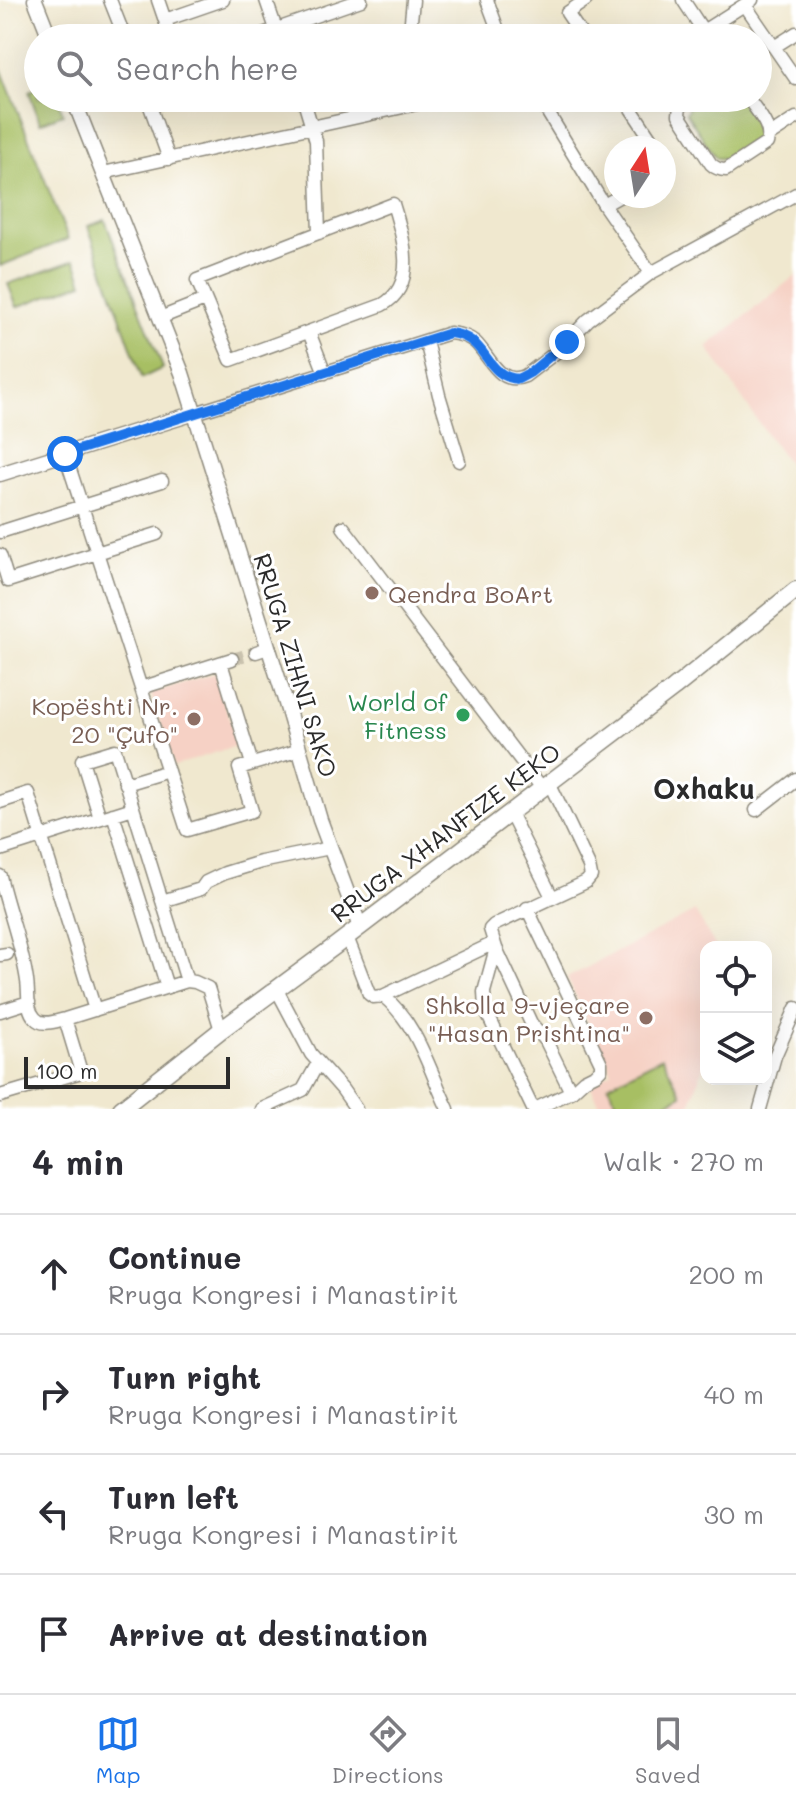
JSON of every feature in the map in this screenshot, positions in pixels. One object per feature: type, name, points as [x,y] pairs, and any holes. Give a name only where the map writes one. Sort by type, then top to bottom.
[{"type":"main road","name":"RRUGA XHANFIZE KEKO","points":[[121,1109],[674,688],[796,590]]},
{"type":"street","points":[[35,0],[44,24]]},
{"type":"street","points":[[110,0],[119,24]]},
{"type":"street","points":[[158,0],[166,24]]},
{"type":"street","points":[[165,20],[223,0]]},
{"type":"street","points":[[266,0],[270,24]]},
{"type":"street","points":[[289,24],[322,6],[361,0]]},
{"type":"street","points":[[411,24],[413,0]]},
{"type":"street","points":[[487,0],[496,24]]},
{"type":"street","points":[[574,24],[567,13],[586,0]]},
{"type":"street","points":[[683,0],[695,24]]},
{"type":"street","points":[[718,24],[748,2],[761,24]]},
{"type":"street","points":[[774,47],[796,33]]},
{"type":"street","points":[[772,44],[796,79]]},
{"type":"street","name":"RRUGA ZIHNI SAKO","points":[[79,112],[182,373],[262,650],[300,750],[330,848],[360,927]]},
{"type":"street","points":[[153,112],[169,159]]},
{"type":"street","points":[[308,112],[317,160],[319,233]]},
{"type":"street","points":[[103,173],[376,112]]},
{"type":"street","points":[[548,112],[604,205]]},
{"type":"street","points":[[633,112],[649,136]]},
{"type":"street","points":[[679,112],[711,164],[726,170],[767,143],[770,135],[796,118]]},
{"type":"street","points":[[757,112],[770,135]]},
{"type":"street","points":[[0,474],[450,333],[475,342],[497,371],[503,376],[518,379],[547,360],[588,320],[651,273],[796,194]]},
{"type":"street","points":[[393,204],[405,263],[400,287],[392,300],[231,360],[205,300],[197,280],[393,204]]},
{"type":"street","points":[[606,208],[651,273]]},
{"type":"street","points":[[160,318],[205,300]]},
{"type":"street","points":[[309,332],[325,373]]},
{"type":"street","points":[[426,341],[459,461]]},
{"type":"street","points":[[65,454],[187,830],[252,811],[239,768],[300,750]]},
{"type":"street","points":[[0,532],[162,481]]},
{"type":"street","points":[[343,527],[546,785],[589,866],[591,876],[586,882],[527,908],[490,929],[531,1023],[546,1041],[571,1092]]},
{"type":"street","points":[[0,555],[8,581],[157,534]]},
{"type":"street","points":[[141,688],[226,661],[252,764]]},
{"type":"street","points":[[167,987],[106,816],[82,760],[115,750],[187,981]]},
{"type":"street","points":[[125,784],[168,771]]},
{"type":"street","points":[[756,810],[796,779]]},
{"type":"street","points":[[0,802],[28,793],[95,1010]]},
{"type":"street","points":[[0,850],[133,808]]},
{"type":"street","points":[[510,813],[552,897]]},
{"type":"street","points":[[162,901],[201,889],[206,882],[225,873],[330,848]]},
{"type":"street","points":[[0,876],[2,893],[21,950],[29,1002],[38,1021],[47,1023],[65,1019],[187,981],[208,988],[221,1030]]},
{"type":"street","points":[[495,946],[484,992],[485,1009],[534,1109],[571,1092],[596,1074],[601,1069],[601,1063],[527,908]]},
{"type":"street","points":[[347,937],[369,994],[373,997],[383,996],[495,946]]},
{"type":"street","points":[[277,990],[304,1043],[356,1109]]},
{"type":"street","points":[[383,996],[401,1013],[413,1031],[448,1109]]},
{"type":"street","points":[[0,1011],[29,1002]]},
{"type":"street","points":[[760,1109],[775,1056],[796,1008]]},
{"type":"street","points":[[0,1096],[81,1072],[65,1019]]},
{"type":"street","points":[[262,1109],[278,1106],[303,1090],[318,1063]]},
{"type":"shaded area","points":[[796,275],[796,473],[707,347]]},
{"type":"shaded area","name":"Kopështi Nr. 20 \"Çufo\"","points":[[215,673],[238,745],[174,766],[151,693]]},
{"type":"shaded area","name":"Shkolla 9-vjeçare \"Hasan Prishtina\"","points":[[695,911],[712,941],[700,941],[700,1076],[689,1109],[602,1109],[589,1083],[612,1072],[567,978]]},
{"type":"green space","points":[[0,66],[68,239],[0,266]]},
{"type":"green space","points":[[36,112],[62,112],[63,114],[40,123]]},
{"type":"green space","points":[[750,112],[761,129],[760,137],[728,159],[716,158],[686,113]]},
{"type":"green space","points":[[105,220],[163,368],[142,378],[88,226]]},
{"type":"green space","points":[[75,260],[83,283],[17,307],[8,284]]},
{"type":"green space","points":[[662,1057],[682,1095],[655,1109],[620,1109],[608,1085]]},
{"type":"tunnel","points":[[232,659],[256,652]]},
{"type":"place","name":"Qendra BoArt","points":[[372,593]]},
{"type":"place","name":"World of Fitness","points":[[463,715]]},
{"type":"place","name":"Kopështi Nr. 20 \"Çufo\"","points":[[194,719]]},
{"type":"place","name":"Shkolla 9-vjeçare \"Hasan Prishtina\"","points":[[646,1018]]},
{"type":"district","name":"Oxhaku","points":[[704,788]]},
{"type":"route","points":[[65,454],[450,333],[475,342],[497,371],[503,376],[518,379],[567,342]]}]
